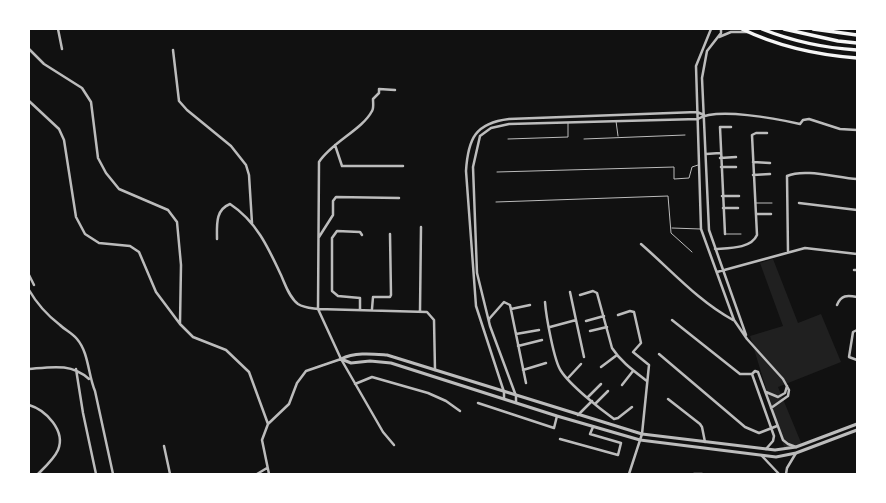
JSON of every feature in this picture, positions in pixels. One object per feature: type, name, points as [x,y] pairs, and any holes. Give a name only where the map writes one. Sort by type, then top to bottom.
[{"type":"main road","points":[[742,29],[780,44],[819,54],[857,58]]},
{"type":"main road","points":[[762,29],[812,44],[857,50]]},
{"type":"main road","points":[[784,29],[838,41],[857,43]]},
{"type":"main road","points":[[813,29],[857,35]]},
{"type":"street","points":[[58,29],[62,49]]},
{"type":"street","points":[[707,36],[708,29]]},
{"type":"street","points":[[711,29],[696,66],[702,229],[734,320],[747,340],[787,385],[789,390],[788,396],[771,408]]},
{"type":"street","points":[[721,29],[717,38],[707,51],[702,68],[709,230],[747,340]]},
{"type":"street","points":[[717,38],[731,32],[748,32]]},
{"type":"street","points":[[29,49],[44,64],[82,88],[91,102],[98,158],[106,173],[119,189],[168,210],[177,222],[181,264],[180,324]]},
{"type":"street","points":[[173,50],[180,101],[187,110],[231,146],[246,165],[249,175],[252,223]]},
{"type":"street","points":[[394,445],[382,432],[341,359],[318,309],[319,162],[335,145],[366,119],[373,110],[373,99],[379,93],[379,89],[395,90]]},
{"type":"street","points":[[29,101],[59,129],[64,140],[76,217],[85,234],[99,243],[130,246],[139,252],[156,292],[180,324],[193,337],[226,350],[249,372],[268,424]]},
{"type":"street","points":[[504,398],[504,392],[476,306],[466,171],[467,156],[476,134],[483,126],[494,121],[697,112],[704,115],[744,114],[781,119],[800,124],[803,120],[809,119],[840,129],[857,130]]},
{"type":"street","points":[[516,402],[516,396],[490,326],[477,273],[473,168],[480,136],[491,128],[509,124],[698,120],[704,115]]},
{"type":"street","points":[[725,234],[720,158],[720,127],[731,127]]},
{"type":"street","points":[[715,249],[736,247],[754,240],[757,235],[753,175],[753,134],[767,133]]},
{"type":"street","points":[[335,145],[342,166],[403,166]]},
{"type":"street","points":[[706,154],[720,153]]},
{"type":"street","points":[[720,158],[736,157]]},
{"type":"street","points":[[753,162],[770,162]]},
{"type":"street","points":[[721,167],[736,167]]},
{"type":"street","points":[[788,252],[787,176],[794,173],[804,173],[857,179]]},
{"type":"street","points":[[753,175],[770,174]]},
{"type":"street","points":[[722,196],[739,196]]},
{"type":"street","points":[[319,237],[332,218],[333,200],[336,197],[399,198]]},
{"type":"street","points":[[799,203],[857,210]]},
{"type":"street","points":[[217,239],[218,215],[224,206],[230,204],[252,223],[267,245],[295,301],[304,307],[318,309],[428,312],[434,320],[435,371]]},
{"type":"street","points":[[723,208],[738,208]]},
{"type":"street","points":[[756,214],[771,214]]},
{"type":"street","points":[[420,311],[421,227]]},
{"type":"street","points":[[360,309],[360,298],[338,296],[332,291],[332,238],[337,231],[343,230],[360,232],[362,235]]},
{"type":"street","points":[[372,310],[373,297],[390,297],[391,295],[390,234]]},
{"type":"street","points":[[640,244],[697,295],[718,311],[734,320]]},
{"type":"street","points":[[717,272],[805,248],[857,254]]},
{"type":"street","points":[[29,275],[34,285]]},
{"type":"street","points":[[29,290],[39,306],[77,339],[89,367],[90,379],[95,391],[113,474]]},
{"type":"street","points":[[580,295],[593,291],[597,293],[612,348],[633,371],[647,381]]},
{"type":"street","points":[[570,292],[584,357]]},
{"type":"street","points":[[837,306],[843,296],[857,296]]},
{"type":"street","points":[[490,326],[489,319],[500,305],[508,302],[511,309],[526,382]]},
{"type":"street","points":[[545,302],[556,361],[561,372],[595,404],[616,419],[632,406]]},
{"type":"street","points":[[511,309],[530,305]]},
{"type":"street","points":[[618,315],[633,311],[635,314],[641,343],[633,352],[649,365],[642,434],[629,474]]},
{"type":"street","points":[[586,321],[604,316]]},
{"type":"street","points":[[550,327],[576,320]]},
{"type":"street","points":[[672,320],[740,374],[752,374],[754,371],[758,372],[783,440],[788,444],[796,446]]},
{"type":"street","points":[[590,331],[607,327]]},
{"type":"street","points":[[516,334],[539,330]]},
{"type":"street","points":[[857,330],[853,332],[849,357],[857,360]]},
{"type":"street","points":[[518,346],[542,340]]},
{"type":"street","points":[[269,474],[262,440],[268,424],[289,404],[297,383],[306,371],[347,356],[371,354],[387,355],[642,434],[766,449],[784,449],[857,424]]},
{"type":"street","points":[[659,354],[745,427],[759,433],[777,426]]},
{"type":"street","points":[[602,367],[617,355]]},
{"type":"street","points":[[341,359],[351,363],[370,361],[391,363],[557,416],[640,440],[776,457],[796,453],[857,430]]},
{"type":"street","points":[[523,370],[546,363]]},
{"type":"street","points":[[568,378],[581,364]]},
{"type":"street","points":[[29,369],[56,367],[76,369],[90,379]]},
{"type":"street","points":[[76,369],[96,474]]},
{"type":"street","points":[[622,385],[633,371]]},
{"type":"street","points":[[752,374],[772,428],[773,441],[766,449]]},
{"type":"street","points":[[355,384],[372,377],[428,392],[446,400],[460,411]]},
{"type":"street","points":[[588,397],[601,384]]},
{"type":"street","points":[[765,391],[778,397],[785,393],[787,385]]},
{"type":"street","points":[[595,404],[608,390]]},
{"type":"street","points":[[668,399],[700,424],[705,442]]},
{"type":"street","points":[[578,415],[592,401]]},
{"type":"street","points":[[478,403],[554,428],[557,416]]},
{"type":"street","points":[[29,405],[43,411],[54,423],[59,436],[58,449],[51,461],[38,474]]},
{"type":"street","points":[[560,439],[618,455],[621,442],[590,434],[593,427]]},
{"type":"street","points":[[164,446],[170,474]]},
{"type":"street","points":[[786,474],[787,468],[796,453]]},
{"type":"street","points":[[762,456],[780,474]]},
{"type":"street","points":[[257,474],[267,468]]},
{"type":"street","points":[[694,474],[702,474]]},
{"type":"lane","points":[[616,121],[619,137]]},
{"type":"lane","points":[[508,139],[568,137],[568,123]]},
{"type":"lane","points":[[584,139],[685,136]]},
{"type":"lane","points":[[497,172],[674,167],[674,179],[686,179],[689,178],[693,166],[700,166]]},
{"type":"lane","points":[[496,202],[668,196],[671,233],[692,252]]},
{"type":"lane","points":[[755,203],[772,203]]},
{"type":"lane","points":[[671,228],[702,229]]},
{"type":"lane","points":[[725,234],[741,234]]},
{"type":"shaded area","points":[[773,259],[798,323],[821,314],[841,362],[778,387],[802,445],[785,450],[750,336],[783,326],[760,263]]}]
